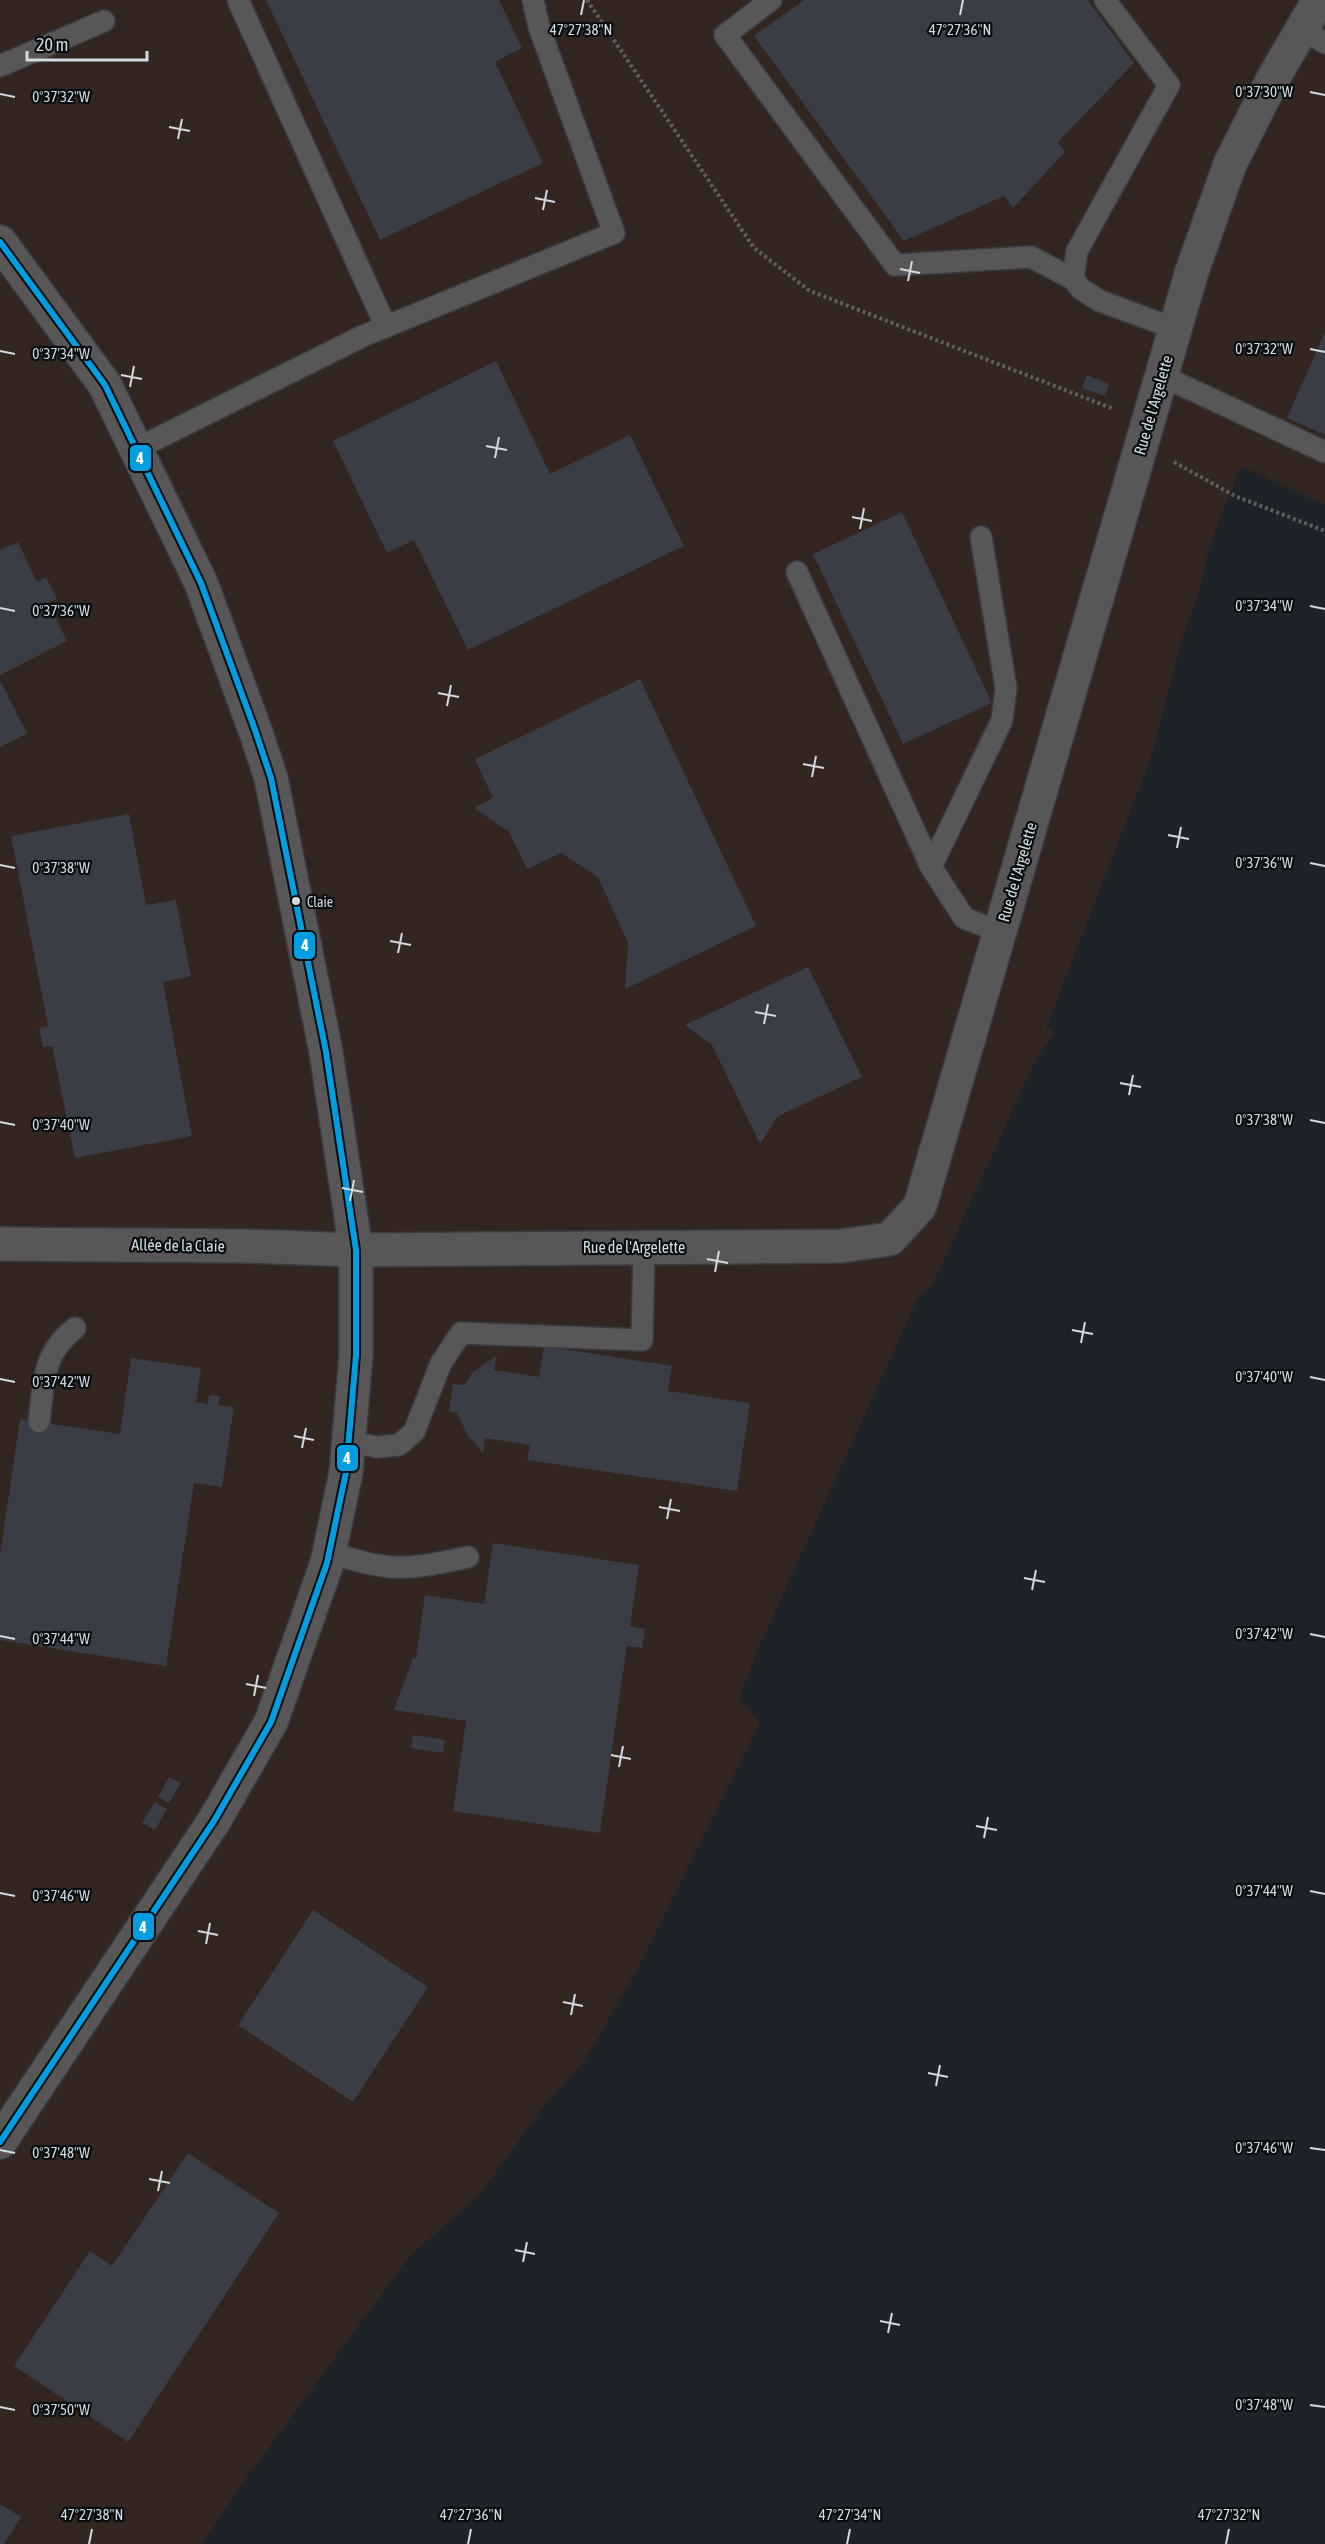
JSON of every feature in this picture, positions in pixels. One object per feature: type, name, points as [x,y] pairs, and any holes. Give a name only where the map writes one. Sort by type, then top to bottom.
[{"type":"street","name":"Rue de l'Argelette","points":[[356,1250],[840,1246],[890,1239],[920,1206],[1192,271],[1230,164],[1275,75],[1314,36],[1319,0]]},
{"type":"street","points":[[0,242],[105,385],[201,583],[271,778],[326,1052],[356,1250],[356,1354],[346,1472],[330,1552],[271,1722],[214,1821],[0,2142]]},
{"type":"street","name":"Allée de la Claie","points":[[0,1244],[256,1246],[356,1250]]},
{"type":"lane","points":[[238,0],[386,327]]},
{"type":"lane","points":[[136,449],[386,327],[614,233],[539,27],[533,0]]},
{"type":"lane","points":[[771,0],[725,35],[895,265],[1031,257],[1073,279],[1081,289],[1101,301],[1176,329]]},
{"type":"lane","points":[[1073,279],[1077,252],[1169,85],[1105,0]]},
{"type":"lane","points":[[0,66],[104,21]]},
{"type":"lane","points":[[1162,376],[1325,452]]},
{"type":"lane","points":[[931,867],[1002,720],[1006,688],[981,537]]},
{"type":"lane","points":[[797,572],[931,867],[964,918],[1000,933]]},
{"type":"lane","points":[[349,1442],[377,1448],[399,1445],[414,1432],[441,1363],[461,1333],[642,1340],[644,1247]]},
{"type":"lane","points":[[39,1422],[47,1364],[61,1338],[75,1328]]},
{"type":"lane","points":[[330,1552],[380,1568],[415,1569],[468,1557]]},
{"type":"path","points":[[587,0],[754,248],[763,255],[810,291],[1123,412]]},
{"type":"path","points":[[1142,445],[1235,496],[1325,531]]},
{"type":"shaded area","points":[[0,0],[1325,0],[1325,505],[1241,466],[1210,544],[1199,592],[1184,633],[1150,760],[1047,1026],[1055,1033],[1037,1057],[933,1284],[917,1300],[759,1647],[739,1699],[760,1722],[638,1968],[585,2060],[544,2106],[480,2194],[409,2257],[239,2488],[202,2544],[0,2544]]},
{"type":"building","points":[[266,0],[499,0],[522,48],[495,62],[543,163],[380,240]]},
{"type":"building","points":[[804,0],[1088,0],[1134,63],[1058,142],[1065,152],[1013,208],[1004,196],[904,241],[754,36]]},
{"type":"building","points":[[1325,332],[1325,435],[1287,418]]},
{"type":"building","points":[[496,361],[550,474],[630,435],[684,546],[468,650],[414,540],[387,553],[333,441]]},
{"type":"building","points":[[1087,375],[1109,384],[1105,396],[1082,388]]},
{"type":"building","points":[[902,512],[992,703],[903,744],[813,554]]},
{"type":"building","points":[[18,542],[37,582],[46,577],[57,599],[48,603],[67,641],[0,675],[0,550]]},
{"type":"building","points":[[640,679],[756,926],[625,989],[628,943],[598,877],[561,853],[527,869],[509,832],[474,808],[493,798],[475,759]]},
{"type":"building","points":[[0,680],[27,734],[0,747]]},
{"type":"building","points":[[129,814],[146,905],[176,900],[191,976],[163,982],[192,1136],[75,1158],[52,1046],[43,1047],[39,1028],[48,1026],[11,836]]},
{"type":"building","points":[[808,967],[862,1077],[778,1116],[760,1144],[712,1045],[685,1025]]},
{"type":"building","points":[[544,1346],[672,1366],[668,1391],[750,1403],[737,1491],[527,1460],[530,1445],[485,1438],[483,1453],[467,1434],[457,1413],[449,1411],[453,1384],[464,1385],[472,1373],[497,1355],[494,1370],[539,1377]]},
{"type":"building","points":[[131,1358],[201,1368],[196,1402],[208,1404],[209,1395],[220,1396],[218,1405],[234,1407],[222,1487],[194,1483],[166,1666],[0,1640],[0,1555],[20,1419],[120,1434]]},
{"type":"building","points":[[493,1543],[639,1565],[630,1626],[645,1629],[642,1648],[627,1646],[600,1833],[453,1811],[466,1721],[394,1710],[413,1658],[416,1658],[425,1595],[484,1604]]},
{"type":"building","points":[[413,1735],[445,1740],[443,1753],[411,1748]]},
{"type":"building","points":[[169,1777],[181,1783],[169,1803],[158,1797]]},
{"type":"building","points":[[155,1802],[167,1809],[155,1830],[142,1823]]},
{"type":"building","points":[[313,1910],[428,1987],[353,2102],[238,2025]]},
{"type":"building","points":[[188,2153],[279,2213],[128,2442],[14,2366],[90,2251],[112,2266]]},
{"type":"building","points":[[0,2504],[21,2517],[4,2544],[0,2544]]},
{"type":"transit line","name":"4","points":[[0,242],[105,385],[201,583],[255,730],[271,778],[326,1052],[356,1250],[356,1355],[346,1472],[327,1563],[271,1722],[214,1821],[0,2142]]},
{"type":"place","name":"Claie","points":[[296,901]]}]
